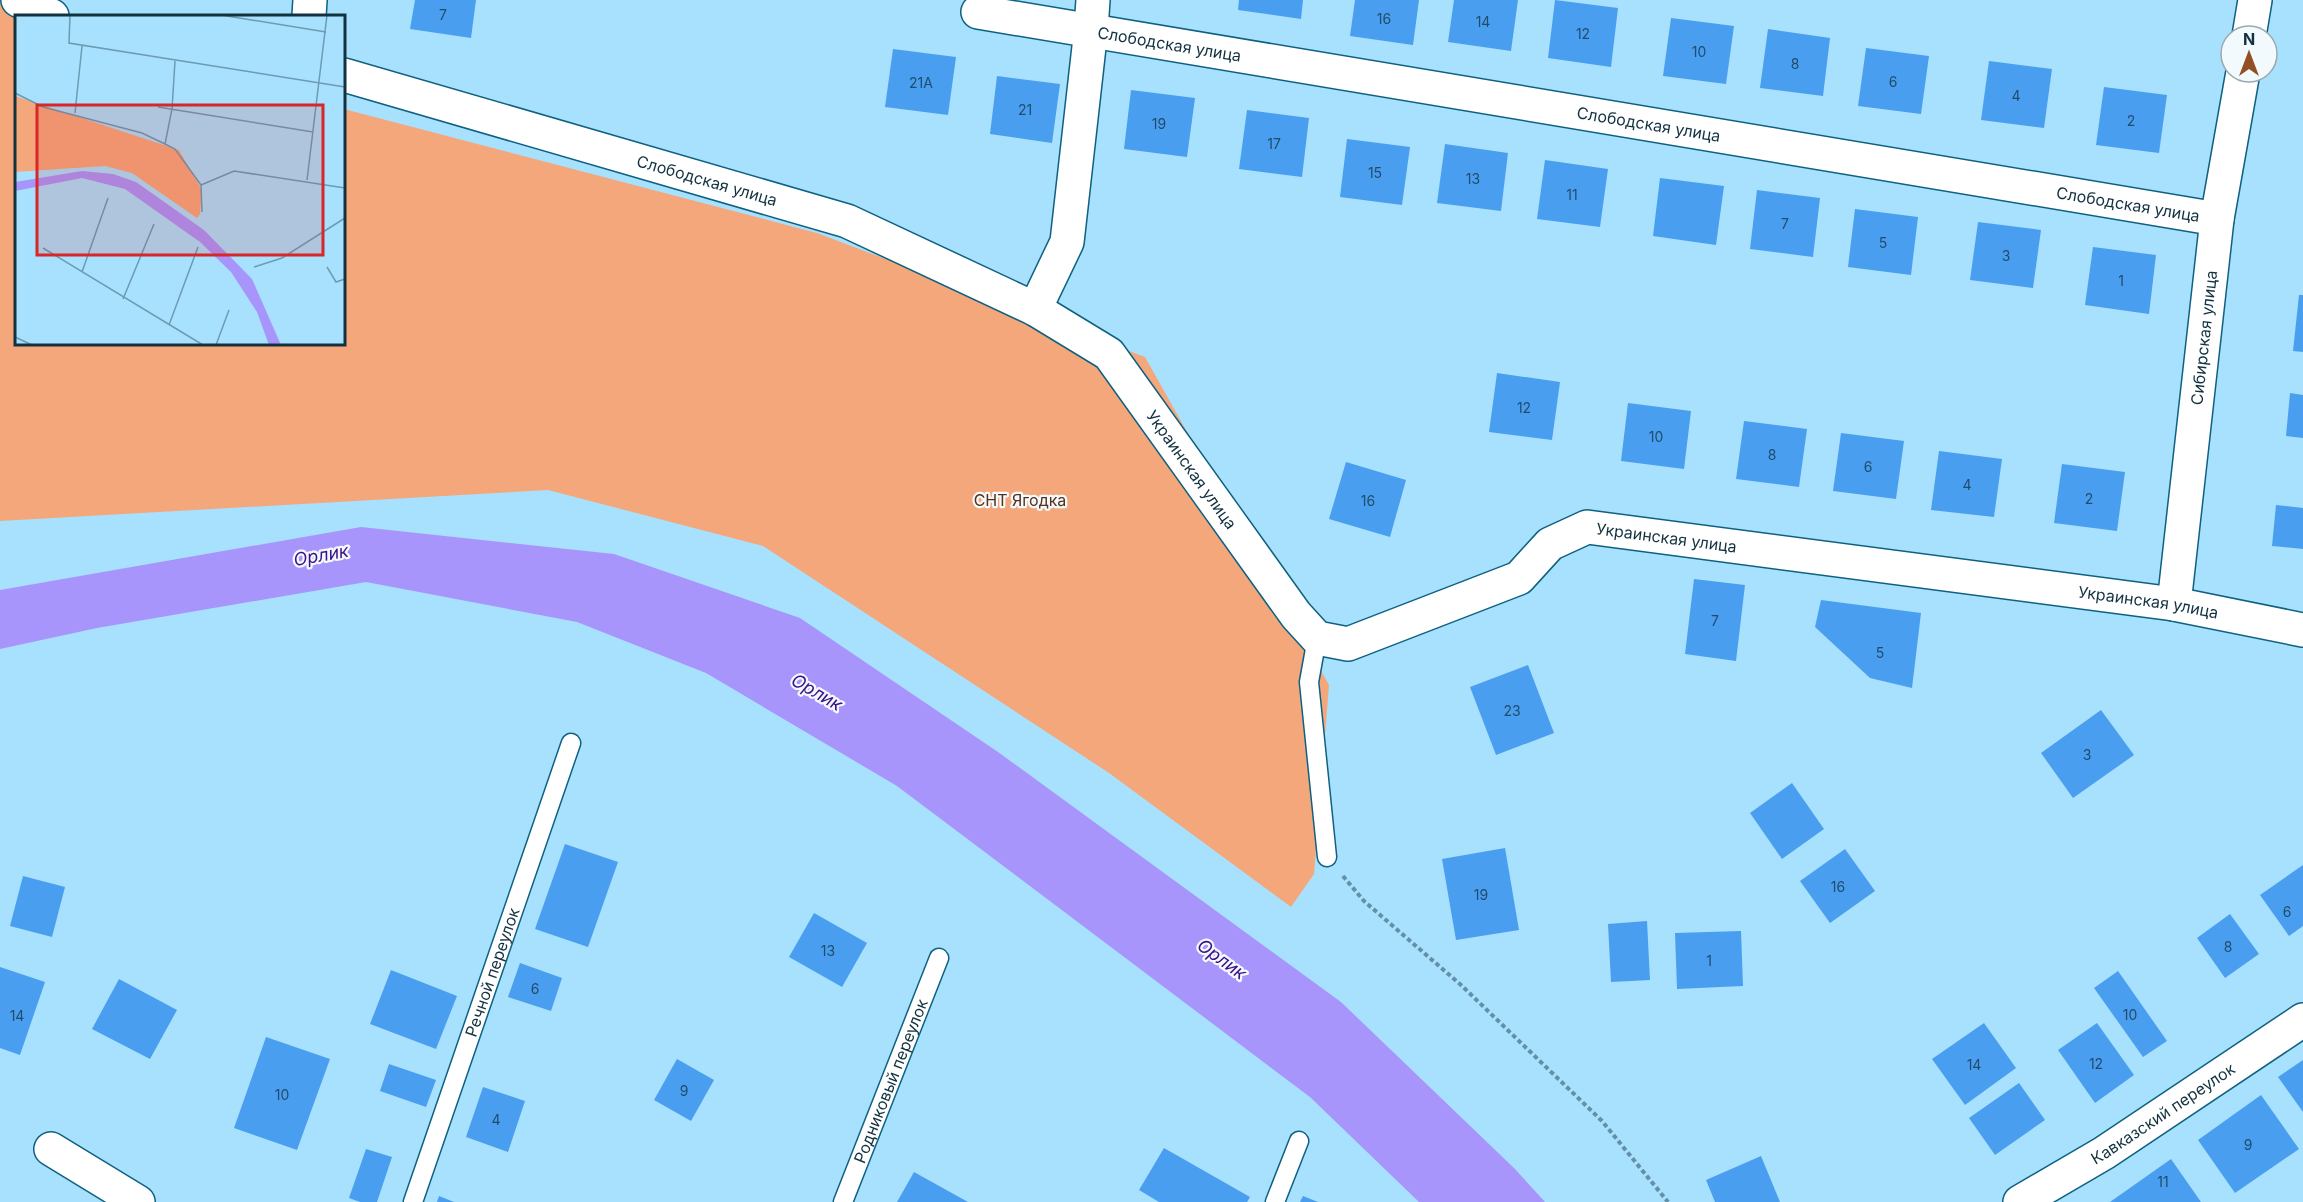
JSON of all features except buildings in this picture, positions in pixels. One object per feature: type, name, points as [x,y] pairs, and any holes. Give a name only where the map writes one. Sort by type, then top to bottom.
[{"type":"street","points":[[18,0],[50,15]]},
{"type":"street","points":[[309,15],[310,0]]},
{"type":"street","points":[[2251,24],[2255,0]]},
{"type":"street","points":[[978,12],[1092,15]]},
{"type":"street","name":"Слободская улица","points":[[345,75],[847,220],[1035,309],[1067,242],[1092,15],[2217,219]]},
{"type":"street","name":"Сибирская улица","points":[[2174,604],[2217,219],[2241,84]]},
{"type":"street","name":"Украинская улица","points":[[1035,309],[1109,354],[1296,615],[1317,638],[1348,644],[1519,578],[1550,544],[1587,527],[2174,604],[2303,630]]},
{"type":"street","name":"Кавказский переулок","points":[[2020,1202],[2104,1153],[2303,1020]]},
{"type":"street","points":[[51,1149],[138,1202]]},
{"type":"lane","points":[[1317,638],[1309,682],[1327,856]]},
{"type":"lane","name":"Речной переулок","points":[[413,1202],[571,743]]},
{"type":"lane","name":"Родниковый переулок","points":[[843,1202],[939,958]]},
{"type":"lane","points":[[1275,1202],[1299,1141]]},
{"type":"path","points":[[1327,856],[1364,901],[1461,985],[1602,1121],[1668,1202]]},
{"type":"green space","name":"СНТ Ягодка","points":[[0,2],[32,15],[15,15],[15,345],[345,345],[345,109],[817,233],[1145,357],[1329,685],[1314,874],[1291,907],[1109,773],[763,546],[548,490],[0,521]]},
{"type":"water","name":"Орлик","points":[[361,527],[614,554],[800,618],[998,752],[1341,1002],[1515,1169],[1545,1202],[1419,1202],[1310,1097],[897,786],[706,673],[577,622],[366,582],[97,628],[0,649],[0,590]]}]
